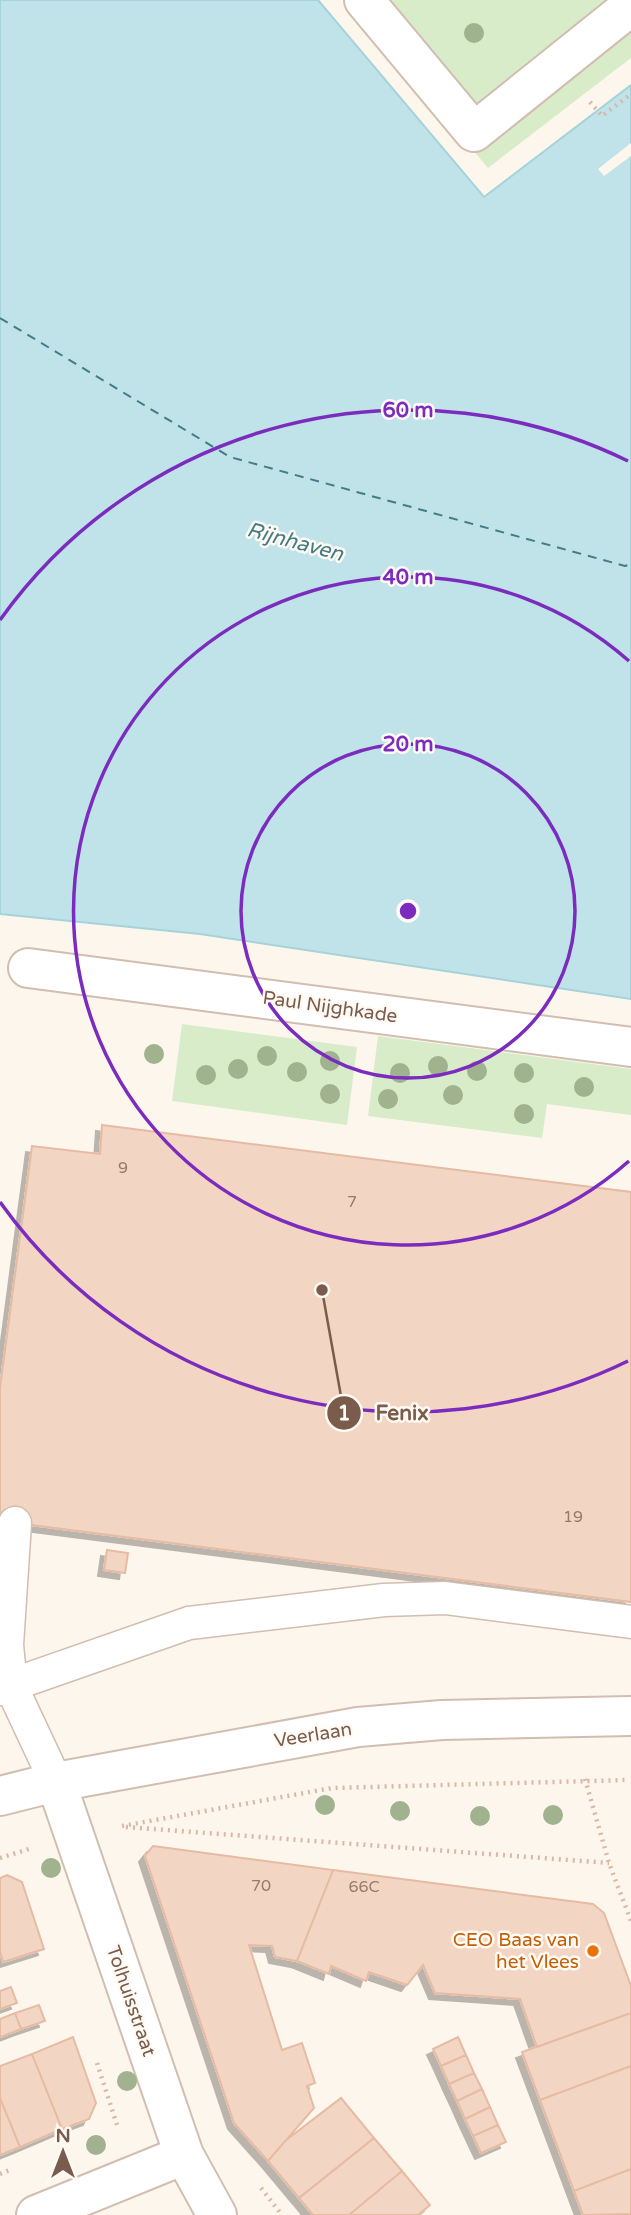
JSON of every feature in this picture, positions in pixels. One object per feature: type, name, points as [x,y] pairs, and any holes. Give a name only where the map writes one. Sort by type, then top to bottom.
[{"type":"street","points":[[364,0],[474,132],[631,6]]},
{"type":"street","name":"Paul Nijghkade","points":[[28,968],[631,1047]]},
{"type":"street","name":"Veerlaan","points":[[0,1796],[56,1782],[358,1727],[442,1720],[631,1716]]},
{"type":"street","name":"Tolhuisstraat","points":[[56,1782],[184,2155],[217,2215]]},
{"type":"street","points":[[36,2215],[184,2155]]},
{"type":"lane","points":[[15,1523],[6,1688],[56,1782]]},
{"type":"lane","points":[[6,1688],[190,1623],[384,1600],[444,1598],[631,1622]]},
{"type":"path","points":[[597,111],[602,116],[631,94]]},
{"type":"path","points":[[585,1779],[609,1863],[631,1921]]},
{"type":"path","points":[[609,1863],[119,1827],[332,1788],[585,1779],[627,1780]]},
{"type":"green space","points":[[346,0],[631,0],[631,58],[488,168]]},
{"type":"green space","points":[[182,1024],[357,1047],[347,1125],[172,1101]]},
{"type":"green space","points":[[378,1036],[631,1069],[631,1115],[547,1104],[542,1138],[368,1116]]},
{"type":"water","name":"Rijnhaven","points":[[0,0],[318,0],[484,197],[631,85],[631,999],[200,934],[0,914]]},
{"type":"pier","points":[[631,143],[631,156],[604,176],[598,169]]},
{"type":"building","points":[[102,1125],[631,1192],[631,1602],[0,1521],[0,1388],[32,1146],[100,1154]]},
{"type":"building","points":[[107,1550],[128,1553],[125,1573],[104,1570]]},
{"type":"building","points":[[153,1846],[333,1870],[297,1961],[275,1957],[272,1946],[249,1945],[282,2050],[302,2043],[315,2083],[307,2086],[314,2108],[268,2161],[234,2123],[145,1856]]},
{"type":"building","points":[[333,1870],[593,1904],[604,1913],[631,1986],[631,2013],[537,2047],[520,1999],[435,1993],[423,1965],[407,1985],[369,1972],[366,1981],[331,1966],[329,1974],[297,1961]]},
{"type":"building","points":[[7,1875],[22,1882],[44,1949],[3,1962],[0,1951],[0,1878]]},
{"type":"building","points":[[11,1987],[17,2003],[0,2009],[0,1991]]},
{"type":"building","points":[[39,2005],[45,2021],[21,2029],[15,2013]]},
{"type":"building","points":[[15,2013],[21,2029],[0,2037],[0,2019]]},
{"type":"building","points":[[631,2013],[631,2066],[540,2100],[522,2052]]},
{"type":"building","points":[[73,2037],[96,2103],[89,2119],[62,2129],[32,2054]]},
{"type":"building","points":[[458,2037],[466,2055],[441,2066],[433,2049]]},
{"type":"building","points":[[32,2054],[62,2129],[20,2147],[0,2098],[0,2066]]},
{"type":"building","points":[[466,2055],[474,2073],[449,2084],[441,2066]]},
{"type":"building","points":[[631,2066],[631,2169],[574,2191],[540,2100]]},
{"type":"building","points":[[474,2073],[482,2089],[457,2101],[449,2084]]},
{"type":"building","points":[[482,2089],[490,2107],[465,2119],[457,2101]]},
{"type":"building","points":[[0,2098],[20,2147],[0,2155]]},
{"type":"building","points":[[341,2098],[374,2138],[299,2198],[268,2161],[285,2141]]},
{"type":"building","points":[[490,2107],[498,2125],[473,2136],[465,2119]]},
{"type":"building","points":[[498,2125],[506,2142],[481,2153],[473,2136]]},
{"type":"building","points":[[374,2138],[402,2171],[349,2215],[313,2215],[299,2198]]},
{"type":"building","points":[[631,2169],[631,2214],[583,2215],[574,2191]]},
{"type":"building","points":[[402,2171],[430,2205],[418,2215],[349,2215]]},
{"type":"ferry route","points":[[0,318],[230,457],[625,566],[631,564]]},
{"type":"place","name":"Fenix","points":[[322,1290]]},
{"type":"place","name":"CEO Baas van het Vlees","points":[[593,1951]]}]
